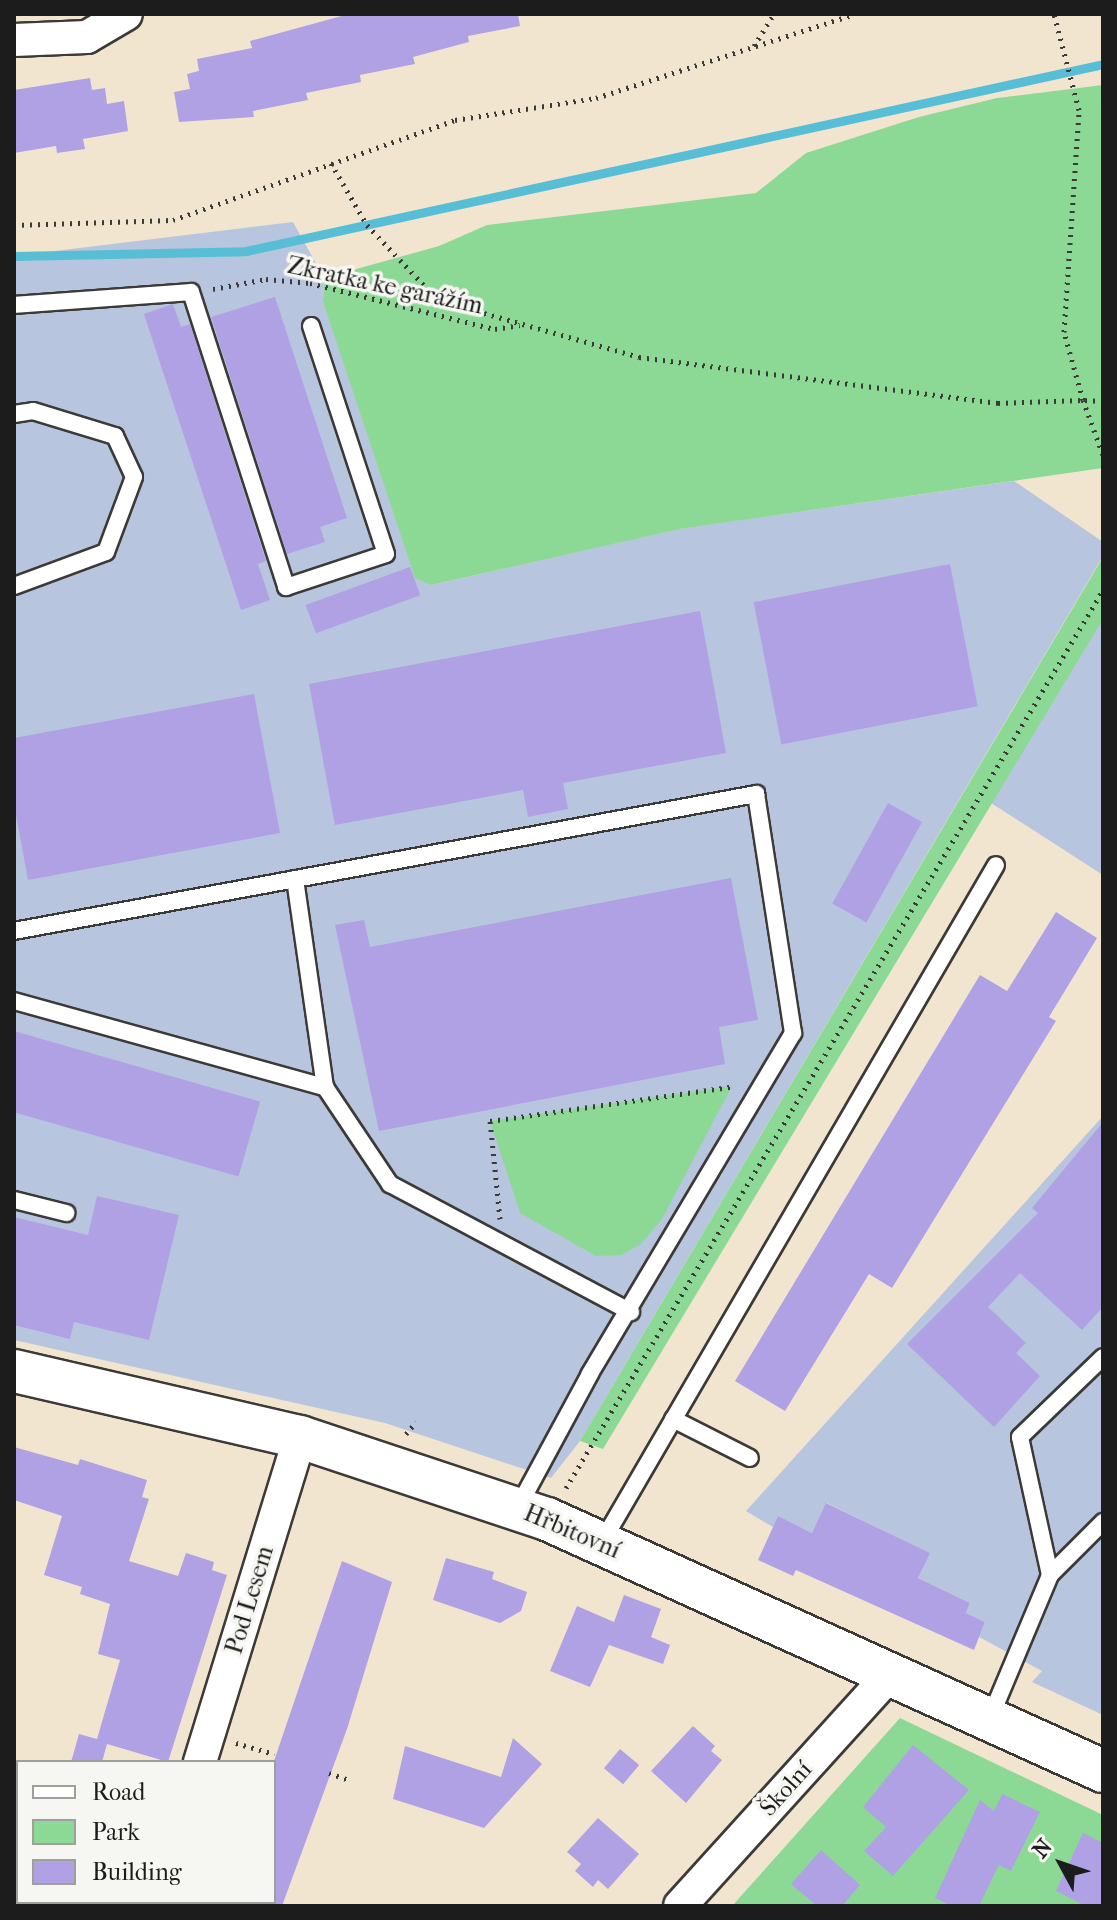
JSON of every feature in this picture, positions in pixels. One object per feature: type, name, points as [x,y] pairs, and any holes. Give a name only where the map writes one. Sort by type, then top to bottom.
[{"type":"street","points":[[14,40],[87,37],[126,14]]},
{"type":"street","name":"Hřbitovní","points":[[14,1371],[300,1437],[532,1514],[892,1672],[1103,1771]]},
{"type":"street","name":"Pod Lesem","points":[[201,1760],[300,1437]]},
{"type":"street","name":"Školní","points":[[680,1906],[892,1672]]},
{"type":"lane","points":[[14,305],[191,292],[286,587],[386,554],[311,326]]},
{"type":"lane","points":[[14,414],[33,411],[115,436],[134,477],[106,552],[14,586]]},
{"type":"lane","points":[[14,931],[756,794],[793,1033],[631,1312],[590,1374],[532,1514]]},
{"type":"lane","points":[[601,1543],[996,865]]},
{"type":"lane","points":[[295,879],[325,1087],[390,1184],[631,1312]]},
{"type":"lane","points":[[14,1001],[325,1087]]},
{"type":"lane","points":[[14,1200],[66,1213]]},
{"type":"lane","points":[[1050,1575],[1020,1437],[1103,1357]]},
{"type":"lane","points":[[673,1419],[750,1458]]},
{"type":"lane","points":[[990,1718],[1050,1575],[1103,1522]]},
{"type":"path","points":[[753,47],[774,14]]},
{"type":"path","points":[[14,225],[173,220],[455,120],[596,98],[854,14]]},
{"type":"path","points":[[1054,14],[1074,76],[1079,110],[1064,332],[1083,400],[1103,455]]},
{"type":"path","points":[[331,163],[367,225],[438,300],[639,357],[998,403],[1103,401]]},
{"type":"path","name":"Zkratka ke garážím","points":[[191,292],[266,279],[310,283],[495,329],[525,325]]},
{"type":"path","points":[[532,1514],[1103,590]]},
{"type":"path","points":[[503,1243],[490,1121],[765,1081]]},
{"type":"path","points":[[329,1773],[349,1780]]},
{"type":"shaded area","points":[[293,222],[324,278],[323,302],[431,585],[679,529],[1014,481],[1103,542],[1103,556],[580,1441],[551,1478],[385,1423],[14,1340],[14,256]]},
{"type":"shaded area","points":[[1099,619],[1103,619],[1103,875],[991,803]]},
{"type":"shaded area","points":[[1103,1116],[1103,1715],[1032,1682],[1042,1671],[979,1637],[985,1622],[966,1613],[970,1603],[918,1578],[929,1553],[827,1503],[812,1533],[779,1517],[773,1527],[746,1511]]},
{"type":"green space","points":[[1103,85],[1103,468],[680,529],[431,585],[415,578],[323,302],[324,278],[439,246],[487,225],[756,193],[806,153],[919,117],[997,98]]},
{"type":"green space","points":[[1103,557],[1103,619],[603,1449],[580,1441]]},
{"type":"green space","points":[[732,1086],[662,1219],[641,1244],[621,1255],[596,1256],[520,1213],[490,1121]]},
{"type":"green space","points":[[900,1718],[1103,1815],[1103,1906],[732,1906]]},
{"type":"building","points":[[349,14],[518,14],[520,26],[468,36],[469,42],[413,57],[415,64],[360,75],[361,82],[306,93],[308,100],[253,111],[254,117],[179,122],[174,92],[190,89],[187,74],[199,71],[197,59],[252,48],[250,41]]},
{"type":"building","points":[[90,78],[92,90],[105,88],[107,104],[124,101],[128,131],[83,139],[85,149],[57,153],[56,146],[14,153],[14,90]]},
{"type":"building","points":[[275,297],[347,518],[320,527],[325,542],[287,554],[211,317]]},
{"type":"building","points":[[173,304],[181,327],[190,324],[266,561],[258,564],[270,600],[241,610],[144,314]]},
{"type":"building","points":[[950,564],[978,706],[781,744],[754,602]]},
{"type":"building","points":[[410,567],[420,595],[316,633],[306,605]]},
{"type":"building","points":[[700,611],[726,753],[563,783],[568,809],[528,817],[523,790],[335,825],[309,684]]},
{"type":"building","points":[[254,694],[280,833],[28,880],[14,804],[14,738]]},
{"type":"building","points":[[888,803],[922,822],[866,922],[832,904]]},
{"type":"building","points":[[731,878],[758,1020],[719,1027],[725,1064],[379,1131],[335,925],[364,920],[370,947]]},
{"type":"building","points":[[1056,912],[1097,938],[1049,1017],[1056,1021],[892,1288],[869,1274],[785,1411],[735,1381],[980,975],[1007,991]]},
{"type":"building","points":[[14,1031],[260,1102],[239,1177],[14,1112]]},
{"type":"building","points":[[1103,1122],[1103,1307],[1082,1330],[1020,1273],[988,1307],[1026,1343],[1016,1353],[1040,1376],[994,1427],[907,1344],[1038,1213],[1032,1208]]},
{"type":"building","points":[[97,1196],[179,1215],[149,1340],[74,1322],[70,1339],[14,1325],[14,1217],[88,1235]]},
{"type":"building","points":[[14,1447],[78,1465],[80,1459],[147,1480],[142,1497],[149,1499],[129,1561],[178,1576],[186,1553],[214,1562],[212,1570],[227,1575],[169,1760],[107,1744],[103,1760],[72,1760],[79,1734],[97,1739],[120,1660],[98,1654],[110,1604],[80,1594],[82,1587],[44,1575],[62,1516],[14,1500]]},
{"type":"building","points":[[826,1503],[930,1553],[918,1578],[970,1603],[966,1613],[985,1622],[974,1650],[796,1570],[793,1576],[758,1560],[778,1516],[812,1533]]},
{"type":"building","points":[[446,1558],[494,1572],[492,1579],[527,1592],[521,1611],[500,1623],[433,1600]]},
{"type":"building","points":[[342,1561],[392,1582],[347,1729],[282,1906],[274,1906],[274,1760]]},
{"type":"building","points":[[624,1595],[661,1609],[651,1637],[670,1645],[663,1664],[609,1645],[590,1687],[550,1671],[577,1606],[614,1622]]},
{"type":"building","points":[[693,1726],[715,1746],[711,1751],[722,1760],[686,1803],[651,1771]]},
{"type":"building","points":[[513,1738],[542,1764],[484,1828],[393,1799],[405,1746],[501,1777]]},
{"type":"building","points":[[913,1745],[969,1790],[893,1876],[864,1851],[886,1827],[863,1807]]},
{"type":"building","points":[[620,1749],[639,1765],[623,1784],[604,1768]]},
{"type":"building","points":[[1002,1794],[1040,1812],[1011,1871],[999,1865],[979,1906],[952,1906],[935,1898],[980,1800],[994,1811]]},
{"type":"building","points":[[598,1818],[639,1854],[608,1889],[598,1880],[593,1887],[575,1871],[581,1864],[567,1852]]},
{"type":"building","points":[[1083,1833],[1103,1843],[1103,1906],[1086,1906],[1056,1891]]},
{"type":"building","points":[[821,1850],[860,1885],[842,1906],[817,1906],[791,1884]]},
{"type":"waterway","points":[[14,256],[246,251],[1103,64]]}]
